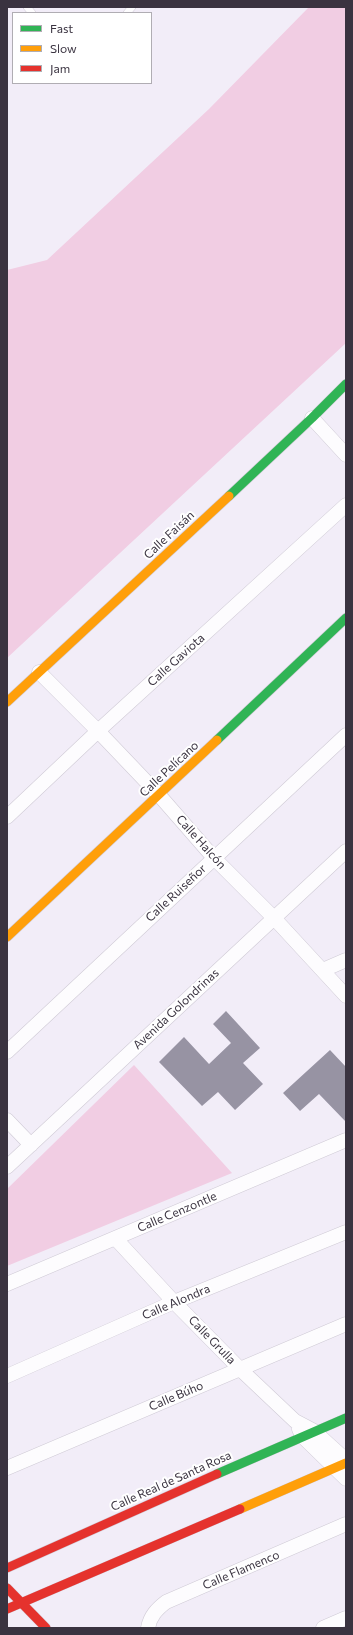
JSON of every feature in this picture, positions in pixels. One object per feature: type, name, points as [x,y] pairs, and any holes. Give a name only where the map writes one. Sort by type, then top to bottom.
[{"type":"street","name":"Calle Faisán","points":[[7,702],[312,418],[346,384]]},
{"type":"street","points":[[312,418],[346,455]]},
{"type":"street","name":"Calle Gaviota","points":[[7,817],[98,731],[346,505]]},
{"type":"street","name":"Calle Pelícano","points":[[7,937],[346,618]]},
{"type":"street","name":"Calle Halcón","points":[[39,672],[98,731],[214,858],[274,918],[346,996]]},
{"type":"street","name":"Calle Ruiseñor","points":[[7,1052],[346,735]]},
{"type":"street","name":"Avenida Golondrinas","points":[[7,1167],[346,852]]},
{"type":"street","points":[[331,866],[346,860]]},
{"type":"street","points":[[323,970],[346,960]]},
{"type":"street","points":[[7,1120],[31,1144]]},
{"type":"street","name":"Calle Cenzontle","points":[[7,1284],[346,1140]]},
{"type":"street","name":"Calle Alondra","points":[[7,1376],[174,1302],[346,1232]]},
{"type":"street","name":"Calle Grulla","points":[[115,1238],[174,1302],[240,1369],[308,1434],[342,1464],[346,1479]]},
{"type":"street","name":"Calle Búho","points":[[7,1468],[346,1324]]},
{"type":"street","name":"Calle Real de Santa Rosa","points":[[7,1568],[346,1418]]},
{"type":"street","points":[[7,1609],[342,1464]]},
{"type":"street","name":"Calle Flamenco","points":[[148,1628],[151,1617],[157,1608],[166,1602],[346,1524]]},
{"type":"street","points":[[7,1588],[46,1628]]},
{"type":"street","points":[[323,1628],[346,1618]]},
{"type":"shaded area","points":[[309,7],[346,7],[346,343],[7,658],[7,270],[47,260],[209,109]]},
{"type":"shaded area","points":[[134,1065],[232,1173],[7,1266],[7,1189]]},
{"type":"building","points":[[226,1011],[260,1048],[243,1063],[263,1084],[235,1110],[218,1092],[202,1106],[159,1062],[184,1037],[209,1064],[231,1043],[213,1024]]},
{"type":"building","points":[[330,1050],[346,1067],[346,1122],[319,1094],[300,1111],[283,1093]]},
{"type":"traffic: fast","points":[[229,496],[346,384]]},
{"type":"traffic: fast","points":[[217,740],[346,618]]},
{"type":"traffic: fast","points":[[217,1474],[346,1418]]},
{"type":"traffic: slow","points":[[7,702],[229,496]]},
{"type":"traffic: slow","points":[[7,937],[217,740]]},
{"type":"traffic: slow","points":[[240,1509],[346,1463]]},
{"type":"traffic: jam","points":[[7,1568],[217,1474]]},
{"type":"traffic: jam","points":[[7,1609],[240,1509]]},
{"type":"traffic: jam","points":[[7,1588],[46,1628]]}]
